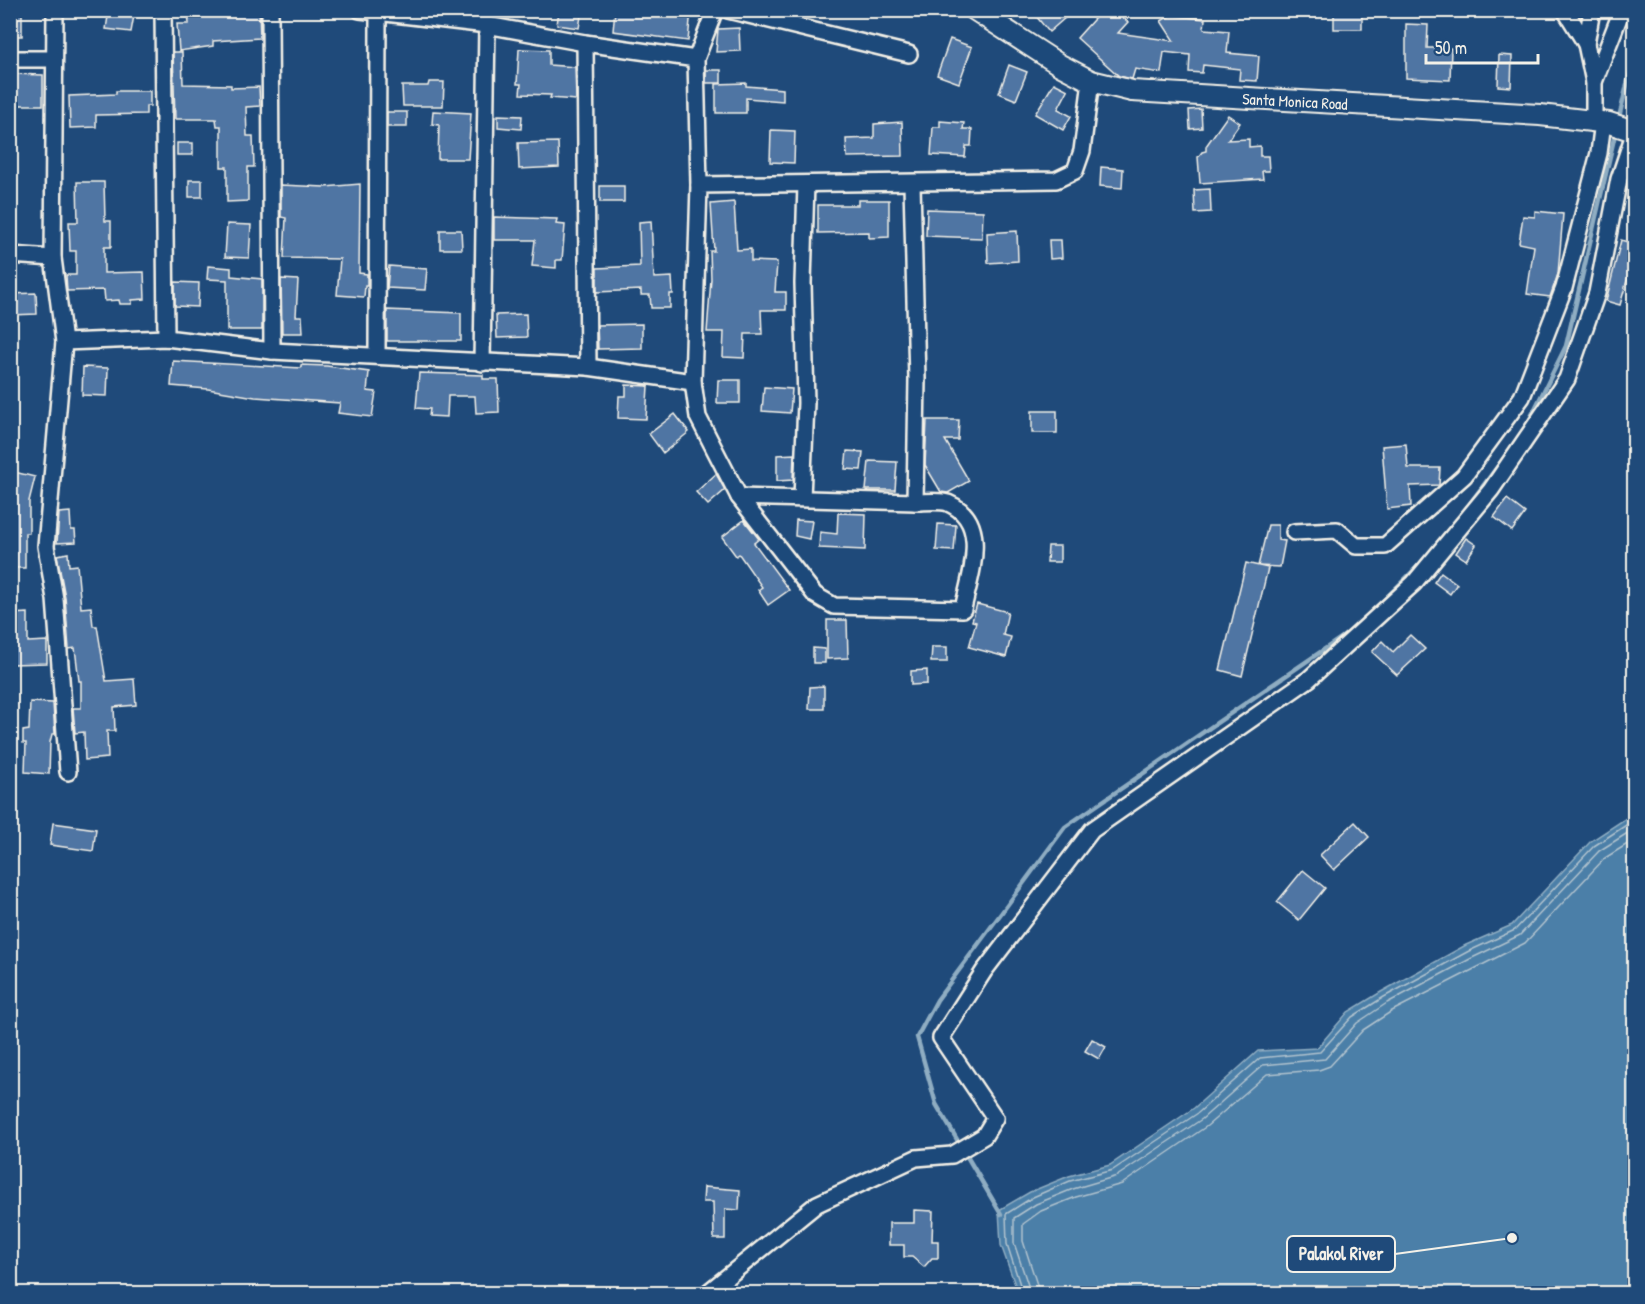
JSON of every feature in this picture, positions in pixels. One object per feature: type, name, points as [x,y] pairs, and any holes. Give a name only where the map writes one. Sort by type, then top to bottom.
[{"type":"street","points":[[55,10],[53,258],[63,342],[46,546],[55,599],[68,772]]},
{"type":"street","points":[[163,10],[166,338]]},
{"type":"street","points":[[270,10],[272,351]]},
{"type":"street","points":[[360,10],[486,24],[585,43],[696,58]]},
{"type":"street","points":[[715,10],[696,58],[699,185],[693,382],[698,417],[739,497],[814,595],[834,606],[963,609],[976,538],[969,517],[948,502],[739,497]]},
{"type":"street","points":[[729,10],[909,54]]},
{"type":"street","name":"Santa Monica Road","points":[[975,10],[1060,65],[1091,81],[1132,91],[1540,115],[1602,122],[1634,131]]},
{"type":"street","points":[[1294,532],[1337,530],[1356,546],[1385,546],[1464,476],[1522,397],[1564,288],[1599,153],[1602,122],[1586,44],[1565,10]]},
{"type":"street","points":[[1586,44],[1592,10]]},
{"type":"street","points":[[1594,82],[1622,10]]},
{"type":"street","points":[[377,356],[378,13]]},
{"type":"street","points":[[482,363],[486,24]]},
{"type":"street","points":[[585,43],[588,367]]},
{"type":"street","points":[[10,58],[54,59]]},
{"type":"street","points":[[699,185],[912,184],[1056,180],[1075,171],[1082,152],[1091,81]]},
{"type":"street","points":[[706,1293],[817,1204],[916,1158],[952,1155],[984,1136],[995,1118],[941,1038],[984,971],[1092,830],[1309,679],[1414,583],[1491,490],[1567,379],[1598,293],[1619,179],[1634,131]]},
{"type":"street","points":[[802,498],[806,403],[803,283],[806,184]]},
{"type":"street","points":[[912,184],[917,380],[915,501]]},
{"type":"street","points":[[10,255],[53,258]]},
{"type":"street","points":[[63,342],[166,338],[272,351],[588,367],[693,382]]},
{"type":"water","points":[[1634,813],[1634,1293],[1018,1293],[1001,1245],[999,1210],[1030,1192],[1069,1176],[1110,1165],[1194,1108],[1258,1051],[1317,1048],[1348,1012],[1466,945],[1512,925],[1591,841]]},
{"type":"building","points":[[10,10],[22,10],[22,36],[10,36]]},
{"type":"building","points":[[109,10],[135,10],[131,32],[106,29]]},
{"type":"building","points":[[188,10],[259,10],[260,38],[213,41],[213,46],[179,51],[177,24],[189,24]]},
{"type":"building","points":[[559,10],[582,10],[579,28],[557,25]]},
{"type":"building","points":[[615,10],[643,10],[666,15],[666,10],[691,10],[688,41],[613,31]]},
{"type":"building","points":[[1031,10],[1074,10],[1049,32]]},
{"type":"building","points":[[1102,10],[1115,10],[1128,22],[1118,33],[1174,41],[1161,21],[1175,13],[1177,16],[1205,19],[1204,29],[1229,31],[1227,53],[1259,56],[1257,81],[1239,80],[1240,69],[1203,65],[1202,73],[1189,72],[1190,55],[1164,52],[1161,73],[1135,69],[1132,79],[1119,76],[1077,38]]},
{"type":"building","points":[[1334,10],[1362,10],[1362,29],[1334,29]]},
{"type":"building","points":[[1406,24],[1428,25],[1427,48],[1451,48],[1450,80],[1406,78]]},
{"type":"building","points":[[739,28],[740,51],[716,52],[718,29]]},
{"type":"building","points":[[950,39],[972,47],[959,83],[937,75]]},
{"type":"building","points":[[519,49],[549,50],[549,65],[575,67],[576,100],[550,98],[551,95],[520,94],[521,84],[517,84]]},
{"type":"building","points":[[173,52],[182,52],[183,84],[231,85],[231,88],[259,87],[260,106],[246,107],[247,136],[253,136],[254,167],[248,167],[248,201],[227,202],[227,167],[221,167],[221,126],[217,126],[216,119],[175,119]]},
{"type":"building","points":[[1499,55],[1512,56],[1511,87],[1498,86]]},
{"type":"building","points":[[1009,65],[1027,72],[1016,100],[999,93]]},
{"type":"building","points":[[706,70],[721,70],[721,83],[706,83]]},
{"type":"building","points":[[10,74],[43,75],[43,105],[16,105],[17,96],[10,96]]},
{"type":"building","points":[[429,82],[444,82],[443,106],[403,106],[402,86],[428,86]]},
{"type":"building","points":[[746,83],[746,86],[783,89],[783,101],[746,98],[746,113],[716,113],[716,84]]},
{"type":"building","points":[[1054,83],[1068,90],[1058,109],[1071,116],[1063,130],[1035,114]]},
{"type":"building","points":[[116,91],[150,91],[150,106],[146,106],[146,114],[96,115],[96,127],[70,128],[69,96],[116,94]]},
{"type":"building","points":[[1201,109],[1202,128],[1190,129],[1189,110]]},
{"type":"building","points":[[433,111],[471,113],[468,159],[438,159],[439,125],[432,124]]},
{"type":"building","points":[[387,112],[407,112],[407,127],[387,127]]},
{"type":"building","points":[[498,115],[522,116],[521,129],[498,127]]},
{"type":"building","points":[[1228,115],[1240,123],[1228,140],[1249,139],[1249,147],[1260,146],[1260,156],[1268,156],[1269,171],[1262,171],[1263,179],[1200,183],[1198,157],[1206,151],[1206,146]]},
{"type":"building","points":[[940,121],[964,123],[963,129],[972,129],[971,146],[966,146],[965,157],[931,155],[933,127],[940,127]]},
{"type":"building","points":[[902,122],[903,156],[847,157],[846,139],[874,138],[874,124]]},
{"type":"building","points":[[771,130],[795,131],[794,163],[770,162]]},
{"type":"building","points":[[558,142],[559,167],[519,169],[518,143]]},
{"type":"building","points":[[177,143],[193,143],[193,155],[177,155]]},
{"type":"building","points":[[1101,167],[1123,169],[1122,188],[1100,186]]},
{"type":"building","points":[[189,180],[202,180],[202,197],[189,197]]},
{"type":"building","points":[[77,182],[104,182],[105,221],[111,221],[111,247],[104,247],[104,273],[144,272],[145,299],[132,300],[132,304],[120,304],[119,300],[105,301],[104,290],[67,291],[66,275],[76,275],[76,251],[70,251],[69,222],[78,222]]},
{"type":"building","points":[[360,184],[359,273],[367,274],[367,286],[365,286],[364,297],[337,295],[340,259],[284,258],[286,218],[281,217],[281,185],[325,187]]},
{"type":"building","points":[[600,186],[624,186],[624,202],[600,202]]},
{"type":"building","points":[[1210,189],[1211,212],[1195,213],[1194,190]]},
{"type":"building","points":[[858,200],[889,200],[889,237],[869,238],[869,232],[818,233],[818,205],[858,205]]},
{"type":"building","points":[[734,202],[737,250],[751,249],[751,261],[777,262],[775,292],[786,292],[786,310],[761,310],[762,334],[745,334],[744,358],[723,357],[724,332],[707,332],[711,279],[710,251],[714,251],[711,204]]},
{"type":"building","points":[[927,209],[983,211],[982,238],[926,236]]},
{"type":"building","points":[[1535,211],[1563,214],[1558,274],[1550,297],[1527,294],[1534,246],[1519,243],[1523,216],[1535,217]]},
{"type":"building","points":[[494,217],[557,219],[556,224],[565,225],[562,260],[556,260],[556,268],[532,266],[535,240],[494,240]]},
{"type":"building","points":[[651,221],[654,278],[672,277],[673,294],[670,294],[670,308],[651,308],[650,295],[641,295],[641,290],[597,292],[597,268],[640,266],[639,222]]},
{"type":"building","points":[[227,224],[251,225],[249,258],[225,257]]},
{"type":"building","points":[[440,230],[461,230],[462,249],[440,249]]},
{"type":"building","points":[[1017,231],[1018,261],[988,263],[987,233]]},
{"type":"building","points":[[1049,240],[1061,240],[1062,258],[1050,259]]},
{"type":"building","points":[[1621,240],[1635,244],[1635,272],[1630,270],[1620,305],[1606,301]]},
{"type":"building","points":[[208,266],[231,268],[231,276],[262,279],[262,330],[227,330],[227,280],[207,279]]},
{"type":"building","points":[[389,266],[427,269],[425,290],[387,288]]},
{"type":"building","points":[[281,279],[298,280],[296,316],[302,316],[303,333],[282,333]]},
{"type":"building","points":[[175,282],[199,283],[198,307],[175,306]]},
{"type":"building","points":[[36,293],[37,314],[10,315],[10,294]]},
{"type":"building","points":[[387,310],[461,313],[461,341],[387,341]]},
{"type":"building","points":[[526,314],[527,337],[497,338],[496,315]]},
{"type":"building","points":[[642,324],[642,348],[598,349],[597,325]]},
{"type":"building","points":[[173,361],[301,368],[301,365],[327,366],[369,372],[367,391],[376,392],[372,417],[338,413],[340,403],[255,397],[208,389],[171,386]]},
{"type":"building","points":[[83,367],[108,368],[107,396],[82,395]]},
{"type":"building","points":[[419,373],[483,375],[483,379],[498,379],[499,412],[476,413],[475,396],[448,396],[447,417],[429,416],[430,409],[416,408]]},
{"type":"building","points":[[718,380],[740,380],[740,403],[717,403]]},
{"type":"building","points":[[626,385],[648,386],[646,419],[618,418],[619,396],[626,396]]},
{"type":"building","points":[[764,387],[792,389],[790,413],[762,411]]},
{"type":"building","points":[[1032,411],[1057,411],[1057,433],[1032,433]]},
{"type":"building","points":[[675,414],[689,432],[663,453],[649,434]]},
{"type":"building","points":[[927,420],[959,420],[958,440],[945,440],[969,481],[948,493],[941,492],[925,465]]},
{"type":"building","points":[[1406,444],[1408,468],[1440,468],[1439,485],[1410,486],[1411,506],[1387,509],[1382,446]]},
{"type":"building","points":[[847,451],[863,452],[861,470],[845,469]]},
{"type":"building","points":[[794,454],[793,480],[777,481],[777,455]]},
{"type":"building","points":[[869,461],[897,462],[895,490],[866,490]]},
{"type":"building","points":[[10,471],[35,477],[29,501],[29,533],[25,533],[25,568],[10,568]]},
{"type":"building","points":[[716,474],[725,490],[708,505],[696,492]]},
{"type":"building","points":[[1507,499],[1525,513],[1512,531],[1494,517]]},
{"type":"building","points":[[70,512],[71,530],[75,530],[76,542],[57,543],[59,513]]},
{"type":"building","points":[[838,513],[866,514],[865,550],[819,548],[820,532],[837,534]]},
{"type":"building","points":[[744,520],[759,539],[754,543],[789,590],[768,605],[758,590],[762,587],[739,554],[736,556],[722,537]]},
{"type":"building","points":[[796,520],[812,521],[809,539],[795,536]]},
{"type":"building","points":[[938,524],[956,525],[954,551],[936,550]]},
{"type":"building","points":[[1268,525],[1278,525],[1278,540],[1285,541],[1280,567],[1258,566]]},
{"type":"building","points":[[1466,538],[1476,545],[1466,560],[1456,553]]},
{"type":"building","points":[[1048,546],[1060,546],[1060,562],[1047,562]]},
{"type":"building","points":[[68,553],[69,566],[77,565],[81,608],[91,607],[93,626],[97,626],[106,681],[134,679],[136,705],[114,707],[115,731],[107,731],[108,758],[85,760],[84,732],[75,733],[73,708],[81,708],[81,681],[79,681],[75,648],[69,649],[65,597],[57,555]]},
{"type":"building","points":[[1246,563],[1268,568],[1242,676],[1220,670]]},
{"type":"building","points":[[1441,572],[1457,584],[1450,594],[1434,582]]},
{"type":"building","points":[[977,604],[1008,612],[1003,635],[1011,637],[1006,657],[969,647],[976,622],[972,621]]},
{"type":"building","points":[[28,613],[28,642],[47,641],[47,663],[11,664],[10,614]]},
{"type":"building","points":[[827,620],[847,620],[848,658],[827,659]]},
{"type":"building","points":[[1410,635],[1425,649],[1397,675],[1372,652],[1382,641],[1393,652]]},
{"type":"building","points":[[932,647],[947,647],[947,662],[931,662]]},
{"type":"building","points":[[813,648],[825,649],[825,663],[813,663]]},
{"type":"building","points":[[927,670],[927,684],[911,685],[911,671]]},
{"type":"building","points":[[824,686],[824,709],[809,709],[810,687]]},
{"type":"building","points":[[30,702],[53,703],[55,734],[52,734],[50,742],[49,774],[25,772],[26,743],[23,743],[23,731],[29,730]]},
{"type":"building","points":[[1355,822],[1369,837],[1334,870],[1320,855]]},
{"type":"building","points":[[53,823],[96,829],[93,851],[50,845]]},
{"type":"building","points":[[1303,870],[1325,888],[1299,920],[1277,902]]},
{"type":"building","points":[[1092,1039],[1106,1047],[1099,1059],[1085,1051]]},
{"type":"building","points":[[704,1187],[740,1190],[739,1210],[725,1209],[725,1239],[714,1239],[713,1202],[703,1202]]},
{"type":"building","points":[[914,1210],[933,1211],[932,1241],[938,1241],[938,1258],[932,1258],[924,1267],[912,1257],[904,1257],[904,1245],[889,1245],[889,1223],[914,1223]]},
{"type":"waterway","points":[[1618,121],[1634,57]]},
{"type":"waterway","points":[[1526,427],[1566,346],[1616,130]]},
{"type":"waterway","points":[[1462,514],[1509,451]]},
{"type":"waterway","points":[[1377,607],[1426,558]]},
{"type":"waterway","points":[[1001,1214],[936,1104],[917,1037],[937,1000],[1065,827],[1351,631]]},
{"type":"place","name":"Palakol River","points":[[1512,1238]]}]
